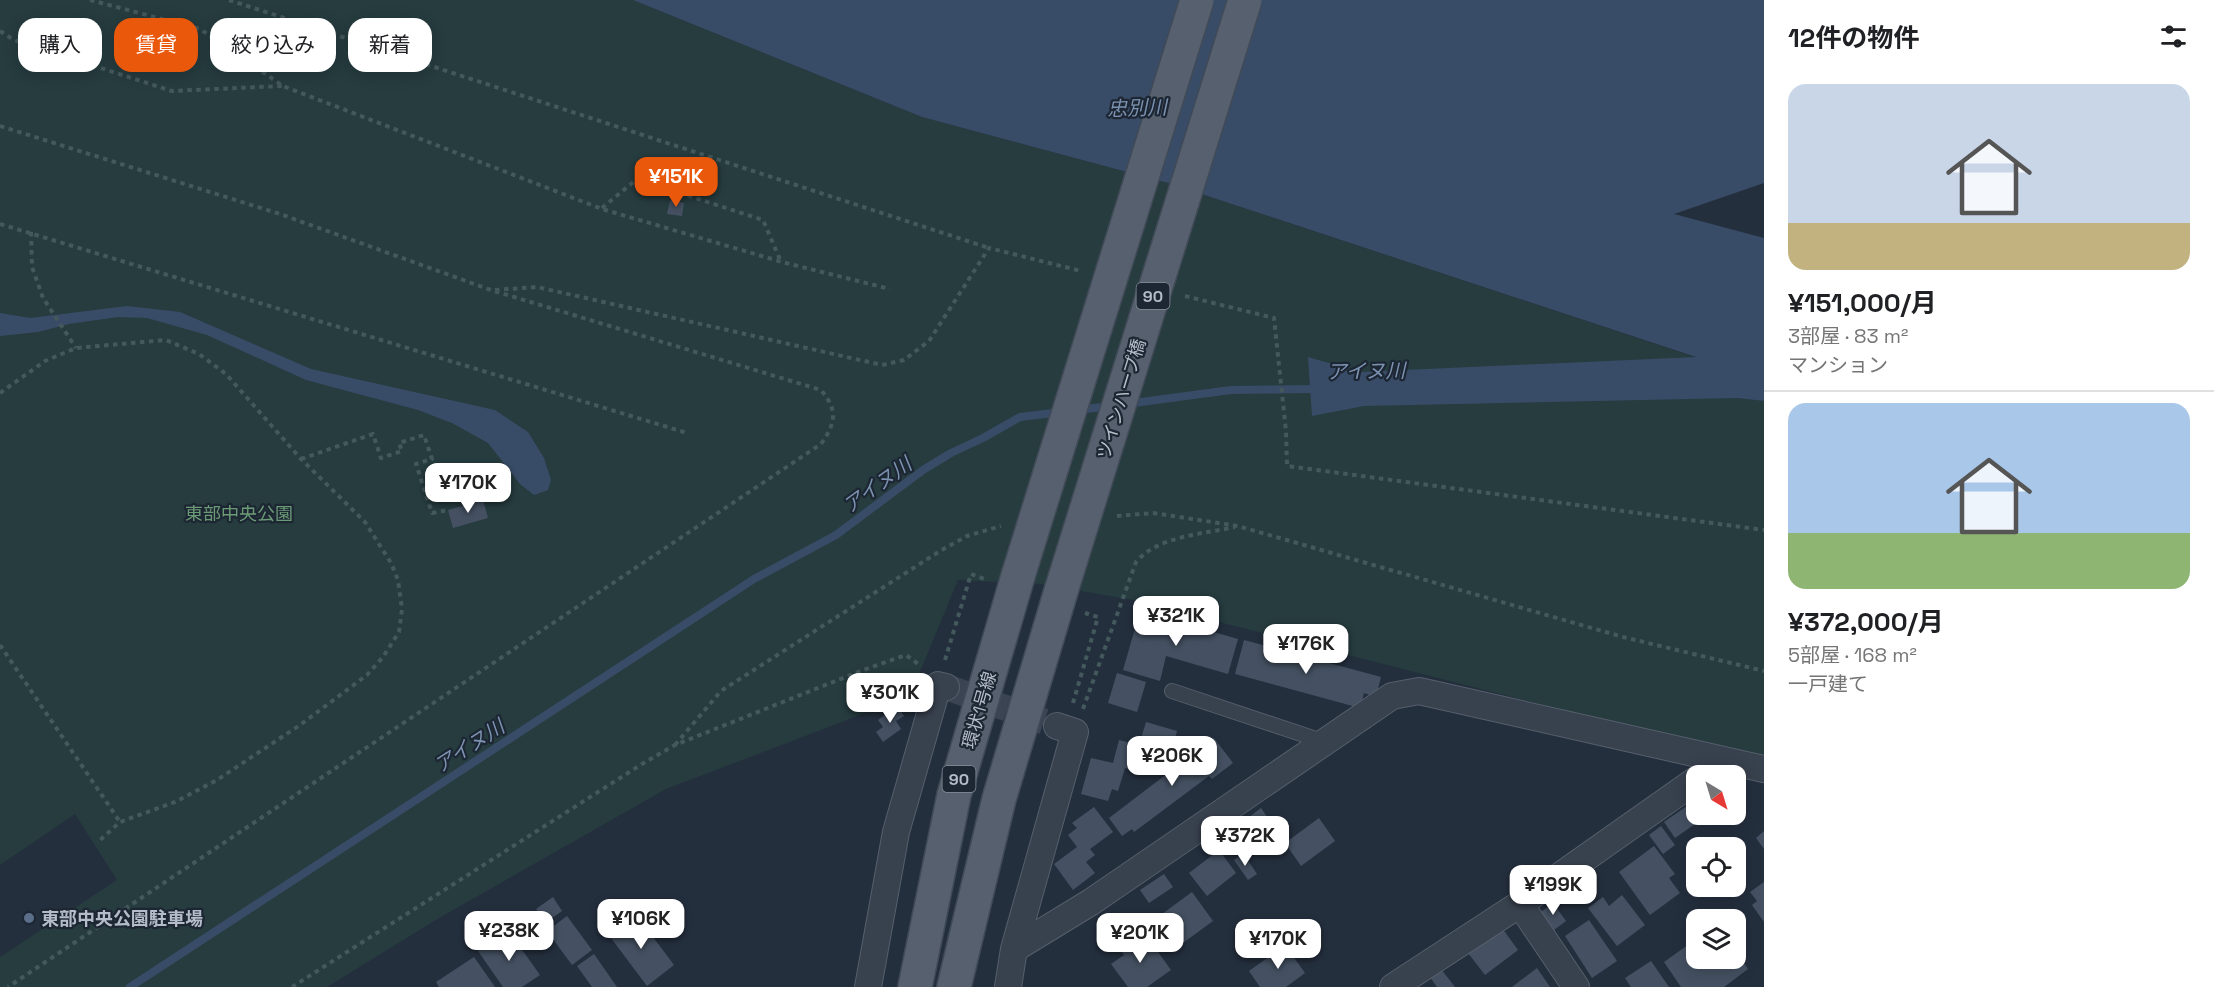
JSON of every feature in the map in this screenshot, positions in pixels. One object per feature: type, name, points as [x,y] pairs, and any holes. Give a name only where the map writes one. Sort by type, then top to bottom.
[{"type":"main road","name":"90","points":[[1004,578],[1197,0]]},
{"type":"main road","name":"ツインハープ橋","points":[[1071,601],[1245,0]]},
{"type":"main road","name":"環状1号線","points":[[915,987],[954,795],[1004,578]]},
{"type":"main road","name":"90","points":[[954,987],[999,799],[1071,601]]},
{"type":"street","points":[[868,987],[896,832],[943,680]]},
{"type":"street","points":[[1014,948],[1091,902],[1392,696],[1419,691],[1764,769]]},
{"type":"street","points":[[1008,987],[1014,948],[1068,722]]},
{"type":"street","points":[[1718,765],[1725,760]]},
{"type":"street","points":[[1393,987],[1520,904],[1686,787]]},
{"type":"street","points":[[1520,904],[1576,987]]},
{"type":"lane","points":[[1172,690],[1325,742]]},
{"type":"path","points":[[90,0],[201,29],[283,86],[602,209],[782,262],[890,289]]},
{"type":"path","points":[[229,0],[989,248],[1092,273]]},
{"type":"path","points":[[0,31],[14,40],[172,92],[283,86]]},
{"type":"path","points":[[0,126],[280,214],[491,290],[821,390],[830,401],[834,416],[830,432],[820,444],[8,987]]},
{"type":"path","points":[[602,209],[638,179],[763,220],[782,262]]},
{"type":"path","points":[[0,224],[687,433]]},
{"type":"path","points":[[31,232],[32,267],[43,298],[76,348]]},
{"type":"path","points":[[491,290],[537,287],[882,365],[904,360],[928,341],[989,248]]},
{"type":"path","points":[[1183,296],[1274,318],[1286,431],[1287,466],[1764,530]]},
{"type":"path","points":[[0,393],[45,361],[76,348],[166,340],[199,354],[226,374],[301,459],[365,522],[391,563],[398,580],[402,609],[399,632],[383,657],[367,675],[300,725],[217,780],[176,802],[120,822],[100,840]]},
{"type":"path","points":[[301,459],[373,434],[381,458],[402,451],[399,443],[424,435],[432,459],[416,464],[432,513],[448,510]]},
{"type":"path","points":[[1108,517],[1153,513],[1238,526],[1623,638],[1764,671]]},
{"type":"path","points":[[675,745],[721,691],[940,551],[967,536],[995,527],[1007,526]]},
{"type":"path","points":[[1068,722],[1136,562],[1153,547],[1238,526]]},
{"type":"path","points":[[943,680],[970,574],[1004,578]]},
{"type":"path","points":[[1068,722],[1098,617],[1071,601]]},
{"type":"path","points":[[0,645],[120,822]]},
{"type":"path","points":[[292,987],[675,745],[858,672],[906,656]]},
{"type":"green space","name":"東部中央公園","points":[[0,0],[633,0],[922,117],[1168,183],[1698,358],[1737,398],[1764,401],[1764,759],[1723,751],[1133,600],[1041,584],[958,580],[910,696],[666,789],[439,918],[327,987],[0,987],[0,957],[117,880],[75,814],[0,865]]},
{"type":"water","name":"忠別川","points":[[633,0],[1764,0],[1764,183],[1674,214],[1764,238],[1764,401],[1737,398],[1364,406],[1312,416],[1308,357],[1360,372],[1696,357],[1168,183],[922,117]]},
{"type":"water","points":[[127,306],[180,312],[311,369],[495,410],[528,432],[544,458],[551,480],[548,490],[534,495],[520,484],[488,443],[452,423],[418,410],[306,380],[207,335],[147,318],[118,317],[69,324],[38,332],[0,336],[0,313],[30,318]]},
{"type":"building","points":[[670,200],[684,203],[682,216],[667,214]]},
{"type":"building","points":[[483,500],[488,518],[453,528],[448,510]]},
{"type":"building","points":[[1140,611],[1238,639],[1228,674],[1166,656],[1160,681],[1123,670]]},
{"type":"building","points":[[1244,640],[1381,677],[1376,697],[1364,693],[1360,708],[1235,674]]},
{"type":"building","points":[[1117,673],[1146,682],[1137,712],[1108,703]]},
{"type":"building","points":[[897,706],[904,716],[896,721],[901,729],[883,742],[876,732],[883,727],[878,720]]},
{"type":"building","points":[[1146,722],[1177,731],[1171,755],[1151,750],[1145,773],[1125,768],[1118,791],[1112,789],[1108,801],[1081,794],[1091,758],[1113,763],[1119,740],[1139,745]]},
{"type":"building","points":[[1214,738],[1233,763],[1212,779],[1209,776],[1134,832],[1132,829],[1122,836],[1109,818]]},
{"type":"building","points":[[1094,807],[1113,832],[1090,849],[1095,855],[1086,862],[1095,873],[1073,890],[1054,864],[1077,847],[1068,835],[1077,828],[1072,823]]},
{"type":"building","points":[[1686,807],[1686,825],[1694,825],[1675,838],[1664,822]]},
{"type":"building","points":[[1261,808],[1277,831],[1266,839],[1249,817]]},
{"type":"building","points":[[1319,818],[1335,841],[1301,866],[1285,843]]},
{"type":"building","points":[[1661,826],[1675,845],[1663,854],[1649,835]]},
{"type":"building","points":[[1764,831],[1764,849],[1756,838]]},
{"type":"building","points":[[1654,846],[1675,874],[1669,878],[1680,893],[1650,915],[1619,872]]},
{"type":"building","points":[[1219,850],[1236,873],[1207,896],[1189,873]]},
{"type":"building","points":[[1243,853],[1257,874],[1248,880],[1234,860]]},
{"type":"building","points":[[1164,874],[1173,887],[1149,903],[1140,890]]},
{"type":"building","points":[[1764,882],[1764,922],[1752,905],[1757,901],[1750,892]]},
{"type":"building","points":[[1192,892],[1213,921],[1183,943],[1162,914]]},
{"type":"building","points":[[1622,895],[1645,925],[1617,946],[1588,908],[1603,897],[1609,906]]},
{"type":"building","points":[[553,897],[562,911],[545,923],[536,909]]},
{"type":"building","points":[[1553,903],[1566,921],[1554,930],[1541,912]]},
{"type":"building","points":[[635,913],[674,965],[647,986],[608,934]]},
{"type":"building","points":[[567,916],[592,950],[572,965],[547,931]]},
{"type":"building","points":[[1589,920],[1617,961],[1592,978],[1565,936]]},
{"type":"building","points":[[1502,928],[1518,950],[1485,975],[1468,953]]},
{"type":"building","points":[[508,930],[540,975],[522,987],[503,987],[478,951]]},
{"type":"building","points":[[1132,936],[1138,945],[1148,938],[1171,970],[1147,987],[1128,987],[1111,964],[1124,955],[1117,946]]},
{"type":"building","points":[[1285,945],[1305,973],[1286,987],[1260,987],[1249,971]]},
{"type":"building","points":[[1686,946],[1686,969],[1746,969],[1746,966],[1748,969],[1724,987],[1681,987],[1664,962]]},
{"type":"building","points":[[594,954],[617,987],[592,987],[577,966]]},
{"type":"building","points":[[474,957],[495,987],[439,987],[436,982]]},
{"type":"building","points":[[1651,961],[1669,987],[1631,987],[1625,978]]},
{"type":"building","points":[[1537,968],[1550,987],[1512,987]]},
{"type":"building","points":[[1441,969],[1455,987],[1437,987],[1430,977]]},
{"type":"waterway","name":"アイヌ川","points":[[1126,404],[1231,390],[1319,389]]},
{"type":"waterway","name":"アイヌ川","points":[[1078,410],[1110,406]]},
{"type":"waterway","name":"アイヌ川","points":[[130,987],[754,579],[836,535],[923,470],[1020,417],[1062,412]]},
{"type":"tunnel","points":[[946,687],[1057,726]]},
{"type":"place","name":"東部中央公園駐車場","points":[[29,918]]}]
